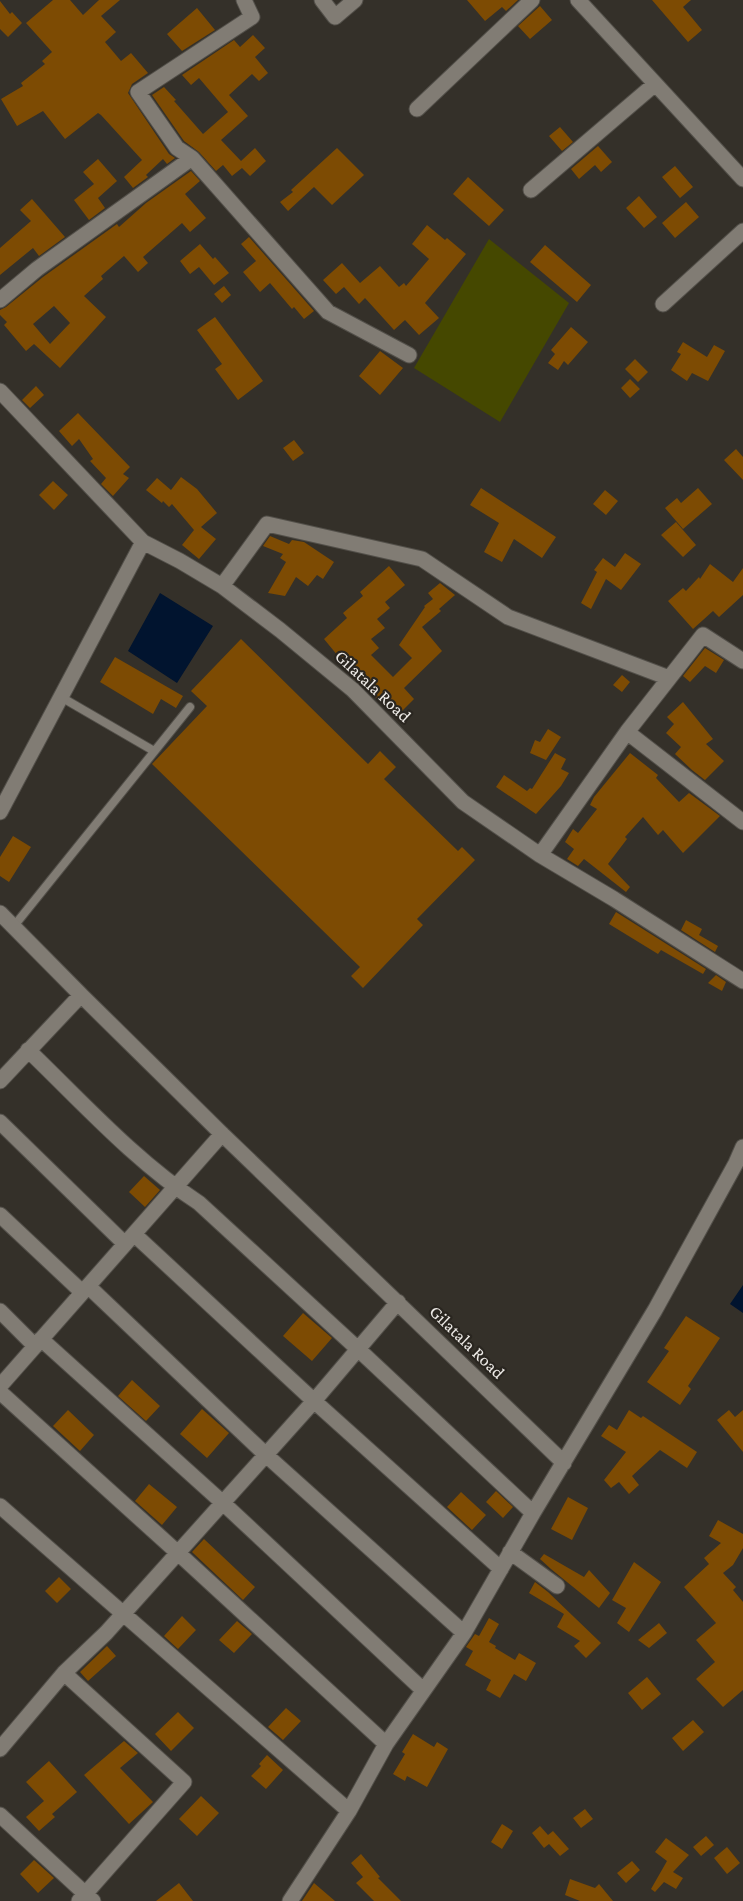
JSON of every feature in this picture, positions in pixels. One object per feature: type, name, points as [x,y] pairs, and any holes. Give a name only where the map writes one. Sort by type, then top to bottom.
[{"type":"street","points":[[244,0],[252,17],[138,92],[177,148],[192,158],[328,312],[409,355]]},
{"type":"street","points":[[322,0],[335,17],[355,0]]},
{"type":"street","points":[[417,109],[532,0]]},
{"type":"street","points":[[578,0],[740,170]]},
{"type":"street","points":[[531,190],[656,84]]},
{"type":"street","points":[[0,300],[37,269],[192,158]]},
{"type":"street","points":[[663,304],[742,233]]},
{"type":"street","name":"Gilatala Road","points":[[0,391],[143,542],[222,586],[353,690],[463,802],[540,855],[743,981]]},
{"type":"street","points":[[222,586],[267,524],[422,559],[508,617],[669,678]]},
{"type":"street","points":[[0,812],[143,542]]},
{"type":"street","points":[[540,855],[627,732],[703,635],[743,661]]},
{"type":"street","points":[[627,732],[743,822]]},
{"type":"street","name":"Gilatala Road","points":[[0,913],[222,1134],[564,1463]]},
{"type":"street","points":[[0,1081],[81,995]]},
{"type":"street","points":[[28,1050],[175,1187],[199,1203],[533,1513]]},
{"type":"street","points":[[0,1122],[501,1569]]},
{"type":"street","points":[[0,1386],[222,1134]]},
{"type":"street","points":[[290,1901],[349,1811],[386,1744],[464,1633],[660,1300],[743,1147]]},
{"type":"street","points":[[0,1215],[85,1289],[464,1633]]},
{"type":"street","points":[[0,1749],[64,1673],[123,1614],[315,1401],[398,1302]]},
{"type":"street","points":[[0,1311],[223,1503],[423,1690]]},
{"type":"street","points":[[0,1392],[386,1744]]},
{"type":"street","points":[[0,1506],[349,1811]]},
{"type":"street","points":[[510,1552],[557,1586]]},
{"type":"street","points":[[0,1815],[86,1899],[184,1782],[64,1673]]},
{"type":"lane","points":[[61,697],[154,751]]},
{"type":"lane","points":[[14,926],[190,707]]},
{"type":"shaded area","points":[[489,239],[569,303],[500,422],[414,368]]},
{"type":"water","points":[[160,593],[213,626],[177,683],[128,651]]},
{"type":"water","points":[[743,1285],[743,1313],[730,1304]]},
{"type":"building","points":[[53,0],[70,0],[83,15],[99,0],[120,0],[101,16],[116,32],[105,42],[121,61],[131,53],[148,73],[132,84],[128,93],[169,154],[175,158],[167,164],[163,159],[146,175],[148,177],[133,188],[124,177],[142,160],[101,115],[98,113],[65,139],[43,111],[17,126],[1,99],[23,86],[21,83],[45,64],[42,61],[52,52],[26,23]]},
{"type":"building","points":[[467,0],[518,0],[506,11],[502,7],[485,21]]},
{"type":"building","points":[[652,0],[691,0],[683,7],[702,30],[688,42]]},
{"type":"building","points":[[0,1],[10,14],[12,12],[22,23],[8,37],[0,29]]},
{"type":"building","points":[[540,6],[552,20],[530,39],[518,26]]},
{"type":"building","points":[[197,8],[215,30],[182,51],[167,34]]},
{"type":"building","points":[[253,35],[265,48],[255,57],[268,73],[259,81],[252,74],[229,95],[248,116],[221,140],[241,161],[255,148],[266,161],[250,176],[242,168],[232,176],[223,165],[216,171],[199,152],[184,141],[152,95],[164,87],[203,134],[228,112],[199,78],[191,85],[182,75],[234,40],[240,47]]},
{"type":"building","points":[[560,127],[573,142],[562,151],[549,136]]},
{"type":"building","points":[[598,146],[612,162],[601,172],[595,165],[579,179],[571,169]]},
{"type":"building","points":[[337,148],[364,175],[332,205],[314,187],[288,211],[280,202]]},
{"type":"building","points":[[98,159],[117,181],[98,198],[105,208],[89,220],[74,200],[94,184],[83,172]]},
{"type":"building","points":[[675,166],[693,187],[680,198],[662,177]]},
{"type":"building","points":[[191,171],[200,181],[185,194],[206,218],[190,232],[182,223],[143,257],[148,263],[138,272],[124,256],[101,276],[103,279],[84,296],[106,317],[60,368],[34,344],[26,351],[4,325],[7,322],[0,315],[0,310],[117,224],[119,227],[146,203]],"holes":[[[54,306],[70,323],[50,344],[33,324]]]},
{"type":"building","points":[[468,177],[504,210],[489,226],[453,194]]},
{"type":"building","points":[[639,196],[657,217],[644,228],[626,208]]},
{"type":"building","points":[[32,199],[65,237],[39,256],[33,248],[0,275],[0,248],[31,221],[20,210]]},
{"type":"building","points":[[686,202],[699,217],[675,238],[662,223]]},
{"type":"building","points":[[427,225],[466,254],[425,303],[439,318],[419,335],[405,320],[394,330],[365,298],[359,304],[344,287],[336,294],[323,280],[342,263],[360,283],[380,266],[399,287],[404,283],[406,286],[429,259],[412,244]]},
{"type":"building","points":[[249,237],[314,311],[304,319],[294,307],[292,309],[270,283],[260,292],[243,272],[256,261],[241,244]]},
{"type":"building","points":[[200,244],[229,273],[214,285],[199,267],[190,274],[180,261]]},
{"type":"building","points":[[545,245],[591,285],[577,302],[530,262]]},
{"type":"building","points":[[224,286],[231,295],[222,303],[214,294]]},
{"type":"building","points":[[215,317],[263,381],[238,400],[215,369],[222,364],[197,330]]},
{"type":"building","points":[[571,327],[588,342],[568,365],[564,361],[558,370],[548,363],[555,354],[551,350]]},
{"type":"building","points":[[683,342],[707,357],[714,345],[725,351],[708,381],[692,373],[687,381],[671,370],[681,354],[677,352]]},
{"type":"building","points":[[380,351],[403,368],[380,395],[359,376]]},
{"type":"building","points":[[635,359],[648,372],[638,382],[625,369]]},
{"type":"building","points":[[630,379],[640,389],[630,398],[621,388]]},
{"type":"building","points":[[36,386],[44,395],[30,408],[22,400]]},
{"type":"building","points":[[78,413],[130,467],[123,474],[129,478],[113,496],[101,484],[106,478],[90,461],[93,459],[79,439],[72,446],[59,431]]},
{"type":"building","points":[[294,440],[304,453],[293,461],[283,448]]},
{"type":"building","points":[[736,449],[743,457],[743,480],[724,460]]},
{"type":"building","points":[[181,477],[197,489],[217,513],[201,527],[216,539],[199,559],[182,545],[194,530],[172,504],[169,507],[146,490],[157,478],[171,490]]},
{"type":"building","points":[[53,481],[68,495],[54,510],[39,495]]},
{"type":"building","points":[[481,488],[556,537],[542,558],[514,539],[502,562],[484,552],[499,523],[470,505]]},
{"type":"building","points":[[698,488],[712,504],[683,529],[665,508],[677,498],[681,503]]},
{"type":"building","points":[[605,490],[618,501],[606,515],[593,504]]},
{"type":"building","points":[[676,522],[696,545],[683,557],[661,535]]},
{"type":"building","points":[[270,536],[289,544],[292,540],[304,542],[334,562],[323,579],[317,575],[308,586],[296,577],[285,596],[268,593],[286,562],[280,558],[283,554],[263,546]]},
{"type":"building","points":[[625,553],[641,564],[621,590],[606,579],[591,609],[581,603],[597,572],[594,570],[603,558],[615,567]]},
{"type":"building","points":[[710,564],[733,582],[743,568],[743,595],[719,617],[713,611],[693,629],[668,601],[683,588],[686,591],[699,577],[700,579]]},
{"type":"building","points":[[389,566],[405,585],[385,602],[390,608],[377,619],[385,628],[371,639],[379,648],[371,655],[393,677],[412,658],[399,645],[424,606],[433,599],[428,593],[440,583],[455,595],[422,627],[442,651],[404,688],[414,699],[402,711],[387,697],[381,702],[352,677],[350,674],[352,673],[324,639],[347,618],[343,613],[363,596],[360,592]]},
{"type":"building","points":[[241,639],[368,764],[380,751],[396,767],[384,779],[458,851],[462,847],[475,860],[417,919],[423,925],[363,988],[351,976],[360,967],[152,764],[207,706],[191,691]]},
{"type":"building","points":[[705,648],[724,660],[716,673],[705,666],[690,682],[683,676]]},
{"type":"building","points":[[115,657],[183,696],[176,708],[161,699],[153,714],[100,682]]},
{"type":"building","points":[[622,675],[630,682],[622,692],[613,685]]},
{"type":"building","points":[[683,702],[713,739],[706,744],[724,761],[705,780],[714,787],[692,770],[675,754],[681,747],[666,733],[674,724],[667,717]]},
{"type":"building","points":[[548,729],[561,737],[546,760],[530,753],[535,740],[540,742]]},
{"type":"building","points":[[555,753],[566,759],[561,769],[569,773],[561,786],[536,814],[496,787],[504,775],[527,791],[532,789]]},
{"type":"building","points":[[630,753],[658,775],[656,778],[679,802],[689,793],[720,816],[683,853],[663,830],[658,835],[643,817],[625,837],[627,839],[608,864],[630,887],[626,892],[584,859],[578,866],[567,859],[574,849],[565,842],[573,829],[578,833],[597,809],[590,805],[594,797]]},
{"type":"building","points":[[13,836],[31,847],[9,882],[0,876],[0,857]]},
{"type":"building","points":[[616,912],[706,969],[703,974],[661,950],[658,954],[609,924]]},
{"type":"building","points":[[686,920],[702,929],[699,935],[718,946],[715,952],[681,930]]},
{"type":"building","points":[[716,975],[726,982],[722,991],[708,983]]},
{"type":"building","points":[[144,1176],[160,1190],[145,1207],[129,1192]]},
{"type":"building","points":[[303,1313],[332,1338],[312,1361],[283,1336]]},
{"type":"building","points":[[686,1316],[720,1338],[688,1386],[691,1389],[680,1405],[647,1382],[669,1351],[664,1348]]},
{"type":"building","points":[[132,1380],[160,1406],[146,1421],[118,1396]]},
{"type":"building","points":[[202,1409],[229,1433],[207,1458],[180,1434]]},
{"type":"building","points":[[68,1410],[94,1435],[80,1451],[53,1426]]},
{"type":"building","points":[[629,1410],[641,1418],[643,1416],[697,1452],[687,1468],[660,1450],[632,1476],[639,1485],[629,1494],[619,1482],[611,1488],[604,1480],[626,1452],[601,1436],[609,1425],[617,1430]]},
{"type":"building","points":[[729,1410],[735,1417],[743,1410],[743,1452],[717,1420]]},
{"type":"building","points":[[149,1484],[177,1507],[162,1525],[135,1501]]},
{"type":"building","points":[[496,1491],[513,1507],[503,1518],[486,1502]]},
{"type":"building","points":[[461,1492],[486,1515],[472,1530],[447,1507]]},
{"type":"building","points":[[568,1497],[588,1508],[572,1540],[551,1529]]},
{"type":"building","points":[[718,1520],[743,1534],[743,1548],[733,1565],[723,1573],[736,1587],[733,1590],[743,1602],[743,1690],[723,1707],[696,1679],[715,1662],[696,1640],[716,1623],[684,1587],[709,1564],[704,1558],[721,1543],[709,1536]]},
{"type":"building","points":[[204,1539],[255,1587],[243,1600],[192,1552]]},
{"type":"building","points":[[544,1554],[584,1577],[589,1570],[610,1593],[599,1608],[540,1559]]},
{"type":"building","points":[[634,1562],[661,1582],[629,1632],[617,1623],[626,1608],[612,1600]]},
{"type":"building","points":[[59,1577],[71,1589],[57,1603],[45,1591]]},
{"type":"building","points":[[535,1582],[601,1643],[586,1658],[574,1646],[580,1641],[557,1627],[564,1614],[529,1593]]},
{"type":"building","points":[[182,1616],[196,1630],[178,1649],[164,1636]]},
{"type":"building","points":[[489,1618],[499,1624],[489,1642],[496,1646],[495,1648],[515,1660],[519,1653],[536,1663],[526,1681],[514,1674],[500,1698],[486,1690],[491,1680],[465,1665],[473,1651],[466,1647],[475,1634],[479,1636]]},
{"type":"building","points":[[237,1621],[252,1634],[234,1653],[219,1640]]},
{"type":"building","points":[[659,1623],[667,1633],[649,1648],[638,1640]]},
{"type":"building","points":[[107,1646],[116,1656],[88,1681],[80,1672]]},
{"type":"building","points":[[647,1677],[661,1694],[642,1710],[628,1693]]},
{"type":"building","points":[[286,1708],[301,1721],[283,1740],[268,1727]]},
{"type":"building","points":[[178,1712],[194,1728],[171,1751],[155,1734]]},
{"type":"building","points":[[693,1720],[704,1732],[683,1751],[672,1738]]},
{"type":"building","points":[[413,1734],[434,1747],[437,1742],[448,1749],[427,1787],[407,1776],[405,1781],[393,1774]]},
{"type":"building","points":[[124,1741],[138,1753],[120,1768],[153,1802],[129,1824],[84,1775]]},
{"type":"building","points":[[267,1755],[283,1770],[266,1789],[251,1776],[261,1766],[259,1764]]},
{"type":"building","points":[[49,1761],[77,1792],[52,1814],[55,1817],[39,1831],[26,1817],[44,1801],[26,1782]]},
{"type":"building","points":[[201,1796],[219,1813],[197,1836],[179,1819]]},
{"type":"building","points":[[585,1809],[593,1819],[581,1828],[573,1818]]},
{"type":"building","points":[[502,1824],[513,1831],[502,1849],[491,1842]]},
{"type":"building","points":[[540,1826],[548,1835],[553,1831],[569,1849],[560,1856],[549,1844],[544,1848],[532,1833]]},
{"type":"building","points":[[706,1836],[714,1845],[701,1856],[693,1847]]},
{"type":"building","points":[[666,1838],[689,1855],[673,1872],[683,1878],[676,1889],[664,1882],[655,1892],[651,1889],[667,1861],[655,1852]]},
{"type":"building","points":[[727,1847],[740,1863],[727,1874],[714,1858]]},
{"type":"building","points":[[361,1854],[380,1877],[378,1878],[401,1901],[374,1901],[356,1883],[363,1877],[351,1863]]},
{"type":"building","points":[[34,1860],[54,1878],[38,1893],[20,1874]]},
{"type":"building","points":[[632,1861],[640,1870],[626,1883],[617,1873]]},
{"type":"building","points":[[570,1879],[595,1888],[599,1884],[613,1901],[580,1901],[565,1895]]},
{"type":"building","points":[[179,1883],[193,1901],[156,1901]]},
{"type":"building","points":[[314,1883],[335,1901],[302,1901]]}]
